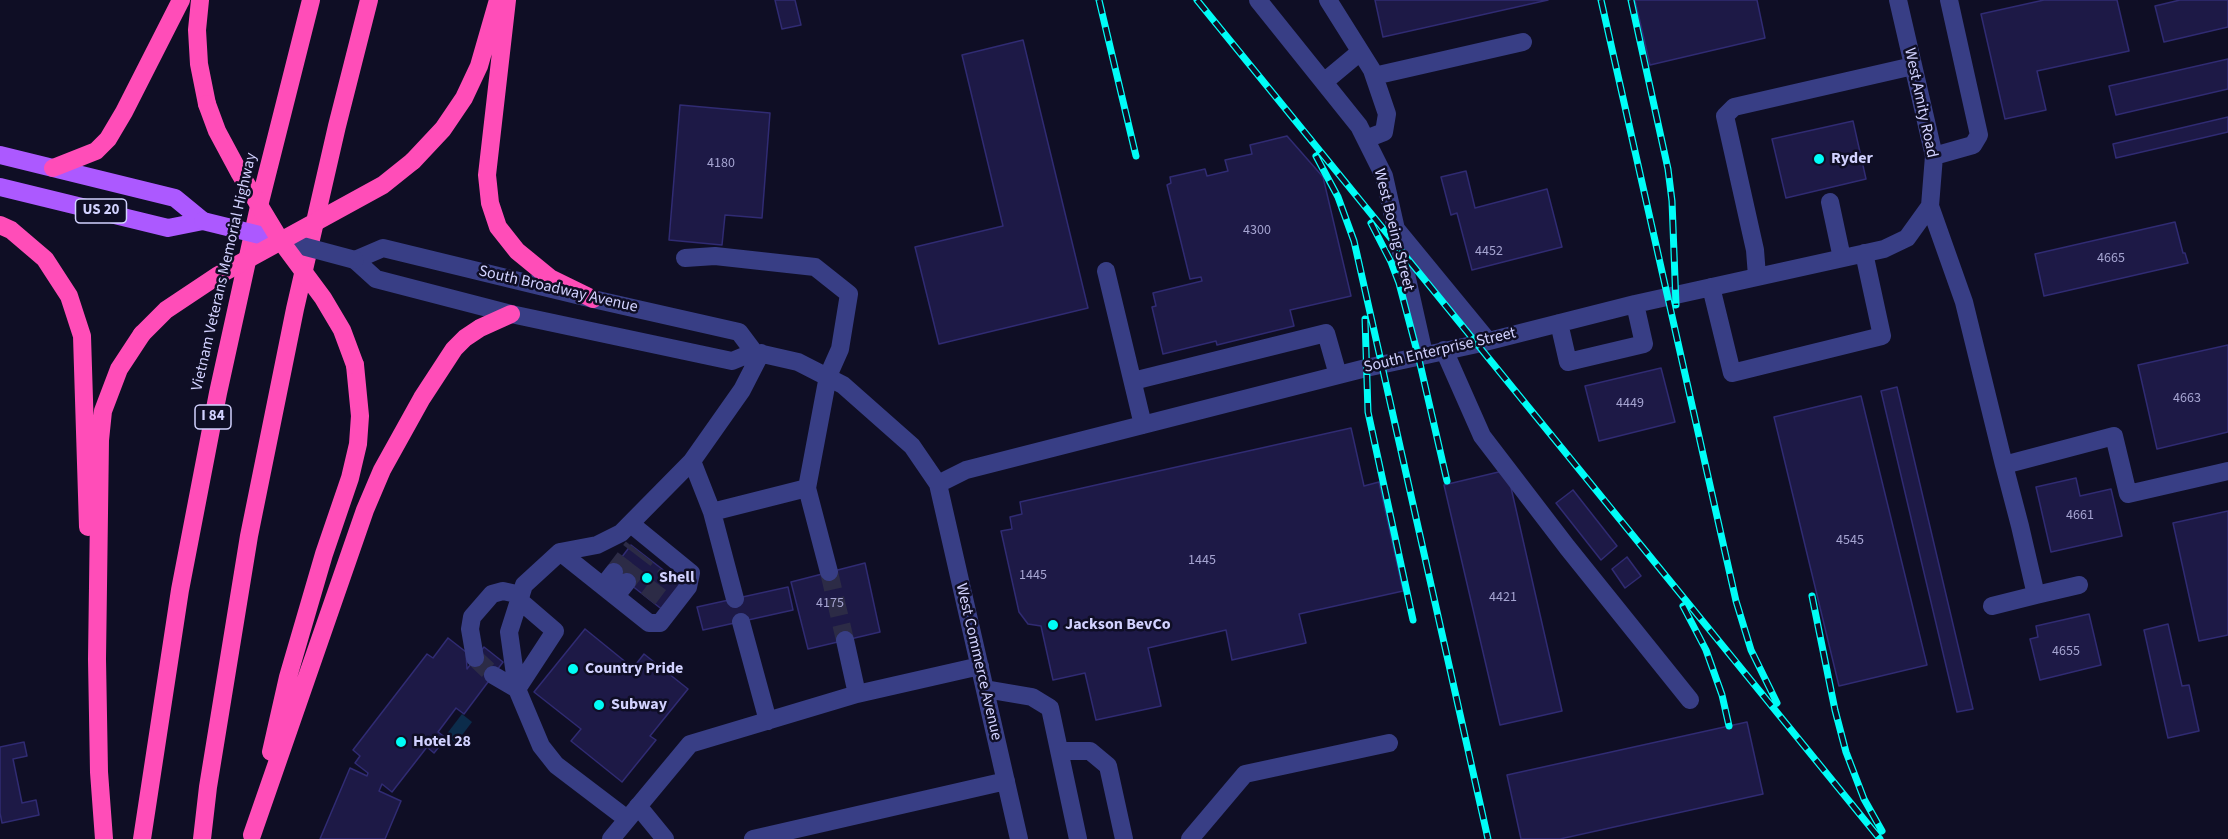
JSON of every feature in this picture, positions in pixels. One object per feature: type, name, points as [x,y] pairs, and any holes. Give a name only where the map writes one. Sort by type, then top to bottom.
[{"type":"highway","points":[[53,168],[96,151],[108,139],[181,0]]},
{"type":"highway","points":[[200,0],[196,30],[199,64],[207,104],[217,131],[280,240],[323,298],[342,330],[355,365],[360,416],[358,444],[350,478],[324,554],[288,677],[252,837]]},
{"type":"highway","name":"Vietnam Veterans Memorial Highway","points":[[142,839],[180,590],[216,404],[263,191],[311,0]]},
{"type":"highway","points":[[202,839],[210,775],[254,513],[297,297],[369,0]]},
{"type":"highway","points":[[104,839],[99,772],[97,659],[100,440],[104,411],[119,369],[142,334],[166,310],[217,276],[383,185],[413,161],[443,129],[464,98],[479,66],[498,0]]},
{"type":"highway","points":[[507,0],[487,175],[489,203],[498,227],[517,251],[550,278],[593,299]]},
{"type":"highway","points":[[0,225],[11,230],[45,259],[69,296],[82,336],[87,504],[97,659]]},
{"type":"highway","points":[[252,837],[365,510],[382,470],[422,398],[454,349],[480,328],[511,314]]},
{"type":"main road","name":"South Broadway Avenue","points":[[0,155],[174,198],[203,221],[280,240]]},
{"type":"main road","name":"South Broadway Avenue","points":[[0,187],[168,228],[203,221]]},
{"type":"street","name":"West Boeing Street","points":[[1257,0],[1359,126],[1384,176],[1424,354]]},
{"type":"street","points":[[1328,0],[1374,76],[1387,114],[1384,132],[1366,140]]},
{"type":"street","name":"West Amity Road","points":[[1899,0],[1934,156],[1930,206]]},
{"type":"street","points":[[1934,156],[1973,145],[1979,135],[1949,0]]},
{"type":"street","points":[[1374,76],[1523,42]]},
{"type":"street","points":[[1324,82],[1360,52]]},
{"type":"street","points":[[1757,276],[1755,250],[1725,116],[1734,107],[1913,66]]},
{"type":"street","points":[[1830,202],[1842,258]]},
{"type":"street","points":[[1930,206],[1964,302],[2036,595]]},
{"type":"street","name":"South Enterprise Street","points":[[938,484],[966,470],[1338,375],[1488,341],[1635,304],[1884,249],[1907,238],[1930,206]]},
{"type":"street","points":[[1394,226],[1488,341]]},
{"type":"street","name":"South Broadway Avenue","points":[[280,240],[355,260],[376,279],[511,314],[732,361],[757,352],[798,362],[843,385],[912,446],[938,484]]},
{"type":"street","name":"South Broadway Avenue","points":[[355,260],[383,248],[739,332],[757,352]]},
{"type":"street","points":[[1711,287],[1732,373],[1882,336],[1864,253]]},
{"type":"street","points":[[686,258],[715,256],[815,267],[849,294],[840,349],[828,376],[807,488],[829,572]]},
{"type":"street","points":[[1106,271],[1143,425]]},
{"type":"street","points":[[1559,323],[1568,362],[1644,344],[1635,304]]},
{"type":"street","points":[[1133,381],[1326,333],[1338,375]]},
{"type":"street","points":[[1444,350],[1482,436],[1689,700]]},
{"type":"street","points":[[642,542],[692,461],[742,390],[757,352]]},
{"type":"street","points":[[2004,465],[2114,436],[2128,494],[2228,471]]},
{"type":"street","points":[[692,461],[712,512],[735,598]]},
{"type":"street","name":"West Commerce Avenue","points":[[938,484],[1019,839]]},
{"type":"street","points":[[712,512],[807,488]]},
{"type":"street","points":[[560,552],[615,584],[643,606],[649,623],[660,623],[688,587],[690,573],[672,568],[642,542],[621,533],[597,545],[560,552],[524,585],[509,632],[517,689],[541,746],[556,765],[633,813],[665,839]]},
{"type":"street","points":[[1992,606],[2079,585]]},
{"type":"street","points":[[475,658],[470,629],[472,617],[492,594],[503,591],[520,597],[555,631],[517,689]]},
{"type":"street","points":[[741,622],[768,721]]},
{"type":"street","points":[[845,640],[857,694]]},
{"type":"street","points":[[611,839],[690,744],[857,694],[980,666]]},
{"type":"street","points":[[493,675],[517,689]]},
{"type":"street","points":[[985,689],[1032,697],[1050,708],[1078,839]]},
{"type":"street","points":[[1190,839],[1245,774],[1389,743]]},
{"type":"street","points":[[1059,751],[1090,751],[1108,766],[1124,839]]},
{"type":"street","points":[[753,839],[1006,781]]},
{"type":"water","points":[[462,714],[472,722],[456,743],[446,735]]},
{"type":"building","points":[[775,0],[795,0],[801,25],[782,29]]},
{"type":"building","points":[[1375,0],[1548,0],[1383,37]]},
{"type":"building","points":[[1635,0],[1757,0],[1765,38],[1650,65]]},
{"type":"building","points":[[2044,0],[2117,0],[2129,51],[2037,71],[2046,110],[2005,119],[1981,14]]},
{"type":"building","points":[[2180,0],[2228,0],[2228,27],[2164,42],[2155,6]]},
{"type":"building","points":[[1023,40],[1088,308],[939,344],[915,247],[1003,226],[962,55]]},
{"type":"building","points":[[2228,59],[2228,89],[2116,115],[2109,86]]},
{"type":"building","points":[[680,105],[770,113],[762,218],[725,215],[722,245],[669,240]]},
{"type":"building","points":[[2228,117],[2228,132],[2116,158],[2113,144]]},
{"type":"building","name":"Ryder","points":[[1853,121],[1866,179],[1786,198],[1772,139]]},
{"type":"building","points":[[1287,136],[1323,177],[1351,296],[1290,310],[1294,326],[1217,345],[1216,341],[1163,354],[1152,307],[1156,306],[1153,293],[1202,281],[1201,277],[1190,279],[1167,185],[1171,183],[1170,177],[1205,169],[1207,176],[1228,171],[1225,160],[1252,154],[1250,145]]},
{"type":"building","points":[[1466,171],[1475,208],[1547,189],[1562,247],[1472,270],[1457,213],[1451,215],[1441,177]]},
{"type":"building","points":[[2175,222],[2188,263],[2044,296],[2035,254]]},
{"type":"building","points":[[2228,345],[2228,432],[2157,449],[2138,365]]},
{"type":"building","points":[[1661,368],[1675,422],[1599,441],[1585,386]]},
{"type":"building","points":[[1897,387],[1973,709],[1957,712],[1881,391]]},
{"type":"building","points":[[1861,396],[1927,665],[1839,686],[1774,417]]},
{"type":"building","points":[[1351,428],[1364,486],[1379,482],[1403,591],[1299,614],[1306,643],[1232,660],[1226,630],[1148,648],[1161,706],[1096,720],[1085,673],[1053,680],[1041,626],[1028,624],[1019,612],[1001,531],[1012,529],[1010,517],[1022,514],[1020,502]]},
{"type":"building","points":[[1507,470],[1562,711],[1500,725],[1444,485]]},
{"type":"building","points":[[2076,478],[2080,496],[2111,489],[2122,536],[2051,552],[2036,487]]},
{"type":"building","points":[[1573,490],[1617,546],[1601,560],[1556,503]]},
{"type":"building","points":[[2228,511],[2228,635],[2199,641],[2173,523]]},
{"type":"building","name":"Shell","points":[[631,545],[684,586],[664,611],[612,570]]},
{"type":"building","points":[[1627,557],[1641,576],[1625,588],[1612,569]]},
{"type":"building","points":[[865,563],[880,632],[808,649],[791,582]]},
{"type":"building","points":[[788,587],[793,610],[703,630],[697,607]]},
{"type":"building","points":[[2089,614],[2101,665],[2040,680],[2030,639],[2038,637],[2036,626]]},
{"type":"building","points":[[2168,624],[2182,686],[2189,685],[2199,731],[2168,738],[2144,630]]},
{"type":"building","points":[[585,629],[633,668],[644,654],[688,689],[650,736],[656,740],[622,782],[571,741],[581,729],[534,692]]},
{"type":"building","name":"Hotel 28","points":[[448,638],[466,652],[467,669],[484,647],[503,662],[464,714],[456,708],[438,732],[446,738],[434,753],[427,747],[392,792],[382,784],[379,791],[401,801],[385,839],[320,839],[350,768],[367,776],[368,773],[355,763],[360,756],[353,750],[427,654],[433,658]]},
{"type":"building","points":[[1747,722],[1763,794],[1560,839],[1521,839],[1507,775]]},
{"type":"building","points":[[24,742],[27,756],[13,759],[22,803],[36,800],[39,815],[2,823],[0,747]]},
{"type":"tunnel","points":[[614,572],[633,547]]},
{"type":"tunnel","points":[[627,582],[646,557]]},
{"type":"tunnel","points":[[829,572],[845,640]]},
{"type":"tunnel","points":[[648,599],[667,574]]},
{"type":"tunnel","points":[[475,658],[493,675]]},
{"type":"railway","points":[[1099,0],[1136,156]]},
{"type":"railway","points":[[1197,0],[1880,839]]},
{"type":"railway","points":[[1601,0],[1736,601],[1751,650],[1777,703]]},
{"type":"railway","points":[[1631,0],[1668,169],[1672,201],[1676,305]]},
{"type":"railway","points":[[1316,156],[1338,197],[1354,241],[1488,839]]},
{"type":"railway","points":[[1371,223],[1399,283],[1447,481]]},
{"type":"railway","points":[[1365,319],[1368,412],[1413,620]]},
{"type":"railway","points":[[1812,596],[1835,710],[1846,752],[1864,799],[1882,831]]},
{"type":"railway","points":[[1683,606],[1706,650],[1722,695],[1729,726]]},
{"type":"place","name":"Ryder","points":[[1819,159]]},
{"type":"place","name":"Shell","points":[[647,578]]},
{"type":"place","name":"Jackson BevCo","points":[[1053,625]]},
{"type":"place","name":"Country Pride","points":[[573,669]]},
{"type":"place","name":"Subway","points":[[599,705]]},
{"type":"place","name":"Hotel 28","points":[[401,742]]}]
